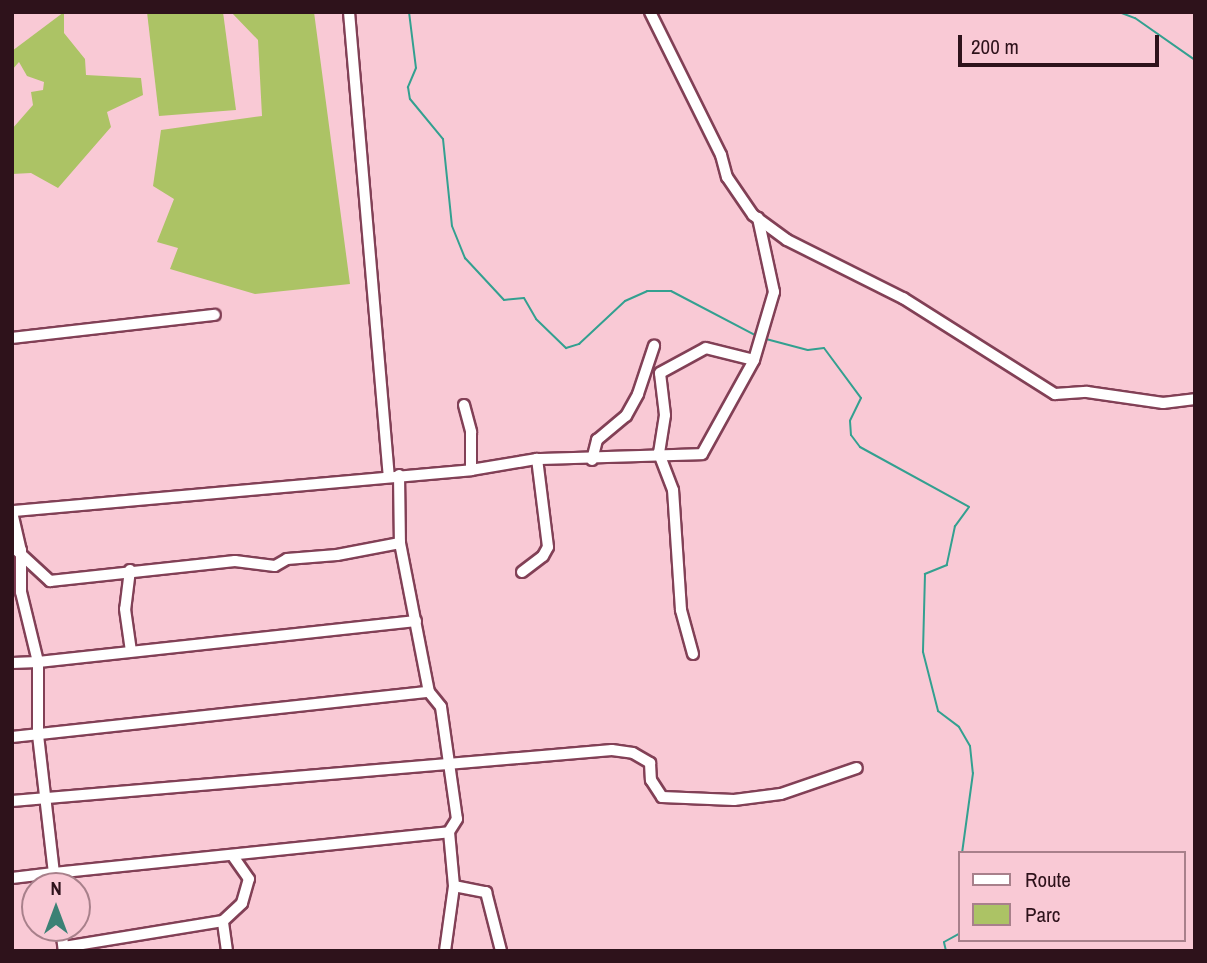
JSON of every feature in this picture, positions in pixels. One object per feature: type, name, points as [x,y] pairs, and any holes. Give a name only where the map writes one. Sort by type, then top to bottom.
[{"type":"street","points":[[349,12],[400,543],[429,692],[441,706],[446,761],[457,818],[449,832],[454,886],[445,951]]},
{"type":"street","points":[[650,12],[721,155],[727,177],[758,218],[787,240],[958,329],[1055,394],[1087,392],[1163,403],[1195,398]]},
{"type":"street","points":[[54,872],[38,735],[38,662],[21,592],[13,512],[471,470],[537,459],[592,460],[659,453],[702,454],[754,360],[774,292],[758,218]]},
{"type":"street","points":[[12,338],[215,314]]},
{"type":"street","points":[[592,460],[597,440],[626,416],[638,394],[654,346]]},
{"type":"street","points":[[692,654],[681,610],[673,490],[659,453],[665,415],[660,373],[706,348],[754,360]]},
{"type":"street","points":[[464,405],[471,432],[471,470]]},
{"type":"street","points":[[522,572],[543,556],[548,547],[537,459]]},
{"type":"street","points":[[17,548],[50,580],[235,561],[275,566],[287,559],[337,555],[400,543]]},
{"type":"street","points":[[130,570],[125,609],[131,651]]},
{"type":"street","points":[[12,663],[416,621]]},
{"type":"street","points":[[12,737],[429,692]]},
{"type":"street","points":[[12,801],[446,761],[612,750],[633,752],[650,762],[651,780],[662,797],[734,800],[781,794],[857,768]]},
{"type":"street","points":[[65,872],[233,856],[266,848],[379,842],[449,832]]},
{"type":"street","points":[[64,949],[223,921],[242,903],[249,879],[233,856]]},
{"type":"street","points":[[454,886],[486,892],[501,951]]},
{"type":"street","points":[[223,921],[227,951]]},
{"type":"green space","points":[[64,12],[64,33],[85,59],[86,75],[141,78],[143,95],[107,112],[111,127],[58,188],[31,173],[12,174],[12,129],[33,105],[31,92],[43,90],[44,82],[27,76],[19,62],[12,70],[12,51]]},
{"type":"green space","points":[[147,12],[223,12],[236,110],[159,116]]},
{"type":"green space","points":[[231,12],[314,12],[350,284],[255,294],[170,269],[178,248],[157,242],[174,199],[153,186],[161,130],[262,116],[258,40]]},
{"type":"waterway","points":[[409,12],[416,68],[408,87],[410,99],[443,139],[452,226],[465,258],[504,300],[524,298],[536,319],[566,348],[579,344],[625,301],[647,291],[671,291],[755,335]]},
{"type":"waterway","points":[[1119,12],[1135,18],[1195,60]]},
{"type":"waterway","points":[[766,339],[808,350],[824,348],[861,398],[850,421],[851,435],[860,447],[969,507],[955,526],[947,565],[925,574],[923,652],[938,711],[959,727],[970,746],[973,773],[962,851]]},
{"type":"waterway","points":[[946,951],[944,942],[958,934]]}]
